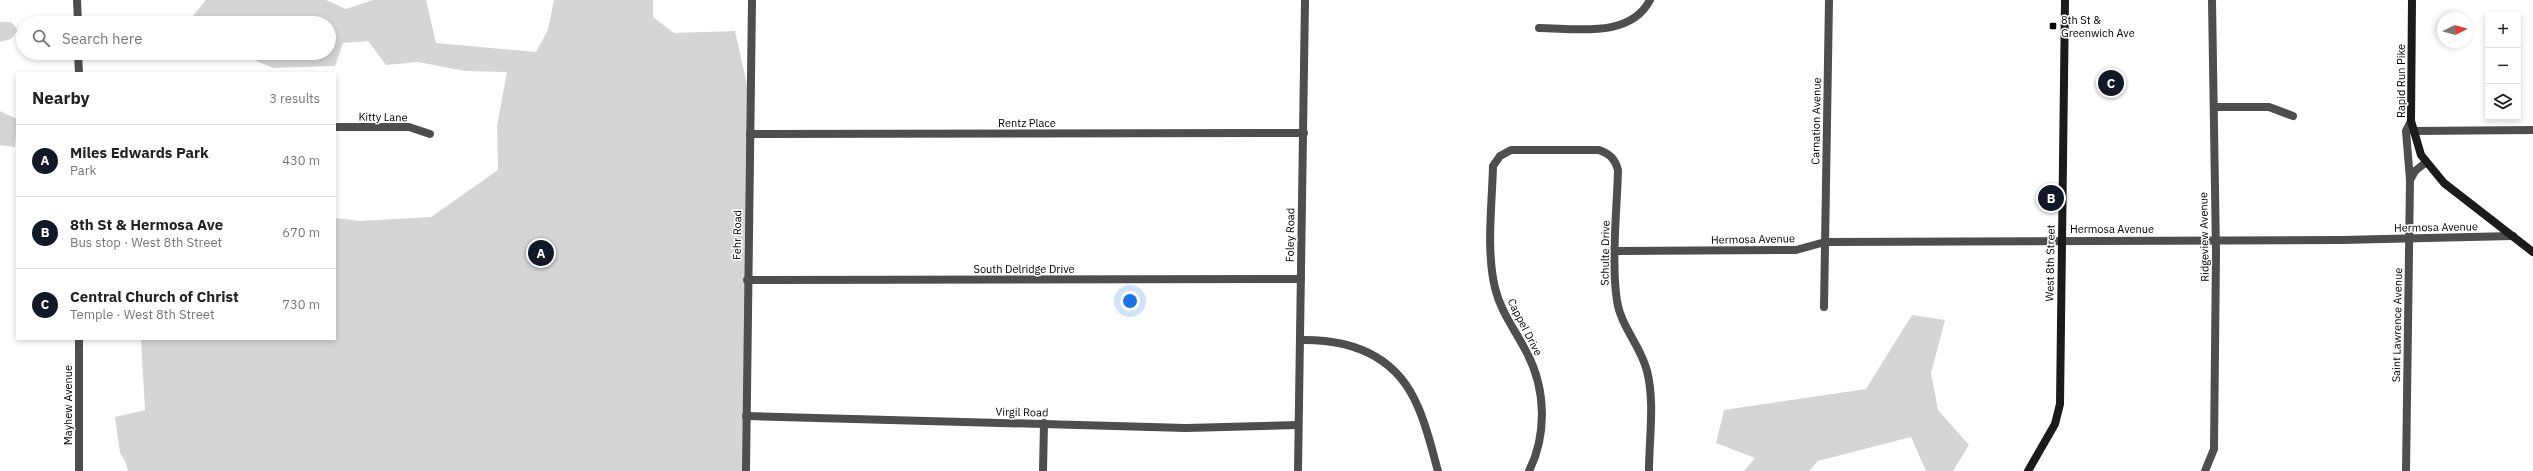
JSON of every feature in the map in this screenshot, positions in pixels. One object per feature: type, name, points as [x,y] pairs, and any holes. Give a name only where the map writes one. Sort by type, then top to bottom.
[{"type":"street","points":[[77,0],[78,16]]},
{"type":"street","name":"Fehr Road","points":[[746,471],[747,280],[752,0]]},
{"type":"street","name":"Foley Road","points":[[1298,471],[1305,0]]},
{"type":"street","points":[[1539,28],[1609,28],[1621,25],[1637,16],[1650,0]]},
{"type":"street","name":"Carnation Avenue","points":[[1824,308],[1829,0]]},
{"type":"street","name":"West 8th Street","points":[[2028,471],[2055,424],[2060,404],[2065,0]]},
{"type":"street","name":"Ridgeview Avenue","points":[[2205,471],[2214,449],[2215,240],[2212,0]]},
{"type":"street","name":"Rapid Run Pike","points":[[2412,0],[2411,121],[2413,131],[2425,162],[2444,183],[2533,252]]},
{"type":"street","points":[[78,60],[79,72]]},
{"type":"street","points":[[2214,107],[2269,107],[2293,116]]},
{"type":"street","name":"Saint Lawrence Avenue","points":[[2406,471],[2410,180],[2406,131],[2411,121]]},
{"type":"street","name":"Kitty Lane","points":[[336,127],[409,127],[430,134]]},
{"type":"street","points":[[2413,131],[2533,130]]},
{"type":"street","name":"Rentz Place","points":[[750,134],[1304,133]]},
{"type":"street","name":"Schulte Drive","points":[[1493,166],[1500,156],[1511,150],[1599,150],[1606,152],[1612,157],[1618,170],[1616,289],[1620,314],[1643,359],[1650,387],[1649,471]]},
{"type":"street","points":[[2410,180],[2415,171],[2425,162]]},
{"type":"street","name":"Cappel Drive","points":[[1493,166],[1491,255],[1495,288],[1508,323],[1531,361],[1541,397],[1541,432],[1529,471]]},
{"type":"street","name":"Hermosa Avenue","points":[[1616,251],[1796,250],[1825,242],[2409,239],[2513,236]]},
{"type":"street","name":"South Delridge Drive","points":[[747,280],[1300,279]]},
{"type":"street","name":"Mayhew Avenue","points":[[79,340],[79,471]]},
{"type":"street","points":[[1300,340],[1330,341],[1351,345],[1370,353],[1395,372],[1406,385],[1419,408],[1438,471]]},
{"type":"street","name":"Virgil Road","points":[[746,416],[1186,428],[1298,425]]},
{"type":"street","points":[[1043,471],[1044,423]]},
{"type":"shaded area","points":[[206,0],[326,0],[346,9],[373,0],[426,0],[436,43],[536,52],[548,30],[554,0],[653,0],[653,17],[674,33],[735,31],[751,103],[746,471],[128,471],[125,461],[120,453],[115,417],[145,410],[141,340],[336,340],[336,218],[360,221],[431,217],[498,170],[497,126],[507,72],[465,71],[418,62],[386,65],[368,41],[343,43],[335,66],[273,68],[254,60],[336,60],[336,16],[193,16]]},
{"type":"shaded area","points":[[0,22],[11,22],[16,28],[16,33],[11,39],[0,42]]},
{"type":"shaded area","points":[[0,111],[16,119],[16,133],[15,147],[0,145]]},
{"type":"shaded area","points":[[1912,315],[1945,320],[1931,373],[1938,410],[1969,445],[1953,471],[1926,471],[1911,437],[1818,461],[1809,471],[1744,471],[1755,458],[1716,443],[1724,410],[1866,389]]},
{"type":"place","name":"8th St & Greenwich Ave","points":[[2053,26]]},
{"type":"place","name":"Central Church of Christ","points":[[2111,83]]},
{"type":"place","name":"8th St & Hermosa Ave","points":[[2051,198]]},
{"type":"place","name":"Miles Edwards Park","points":[[541,253]]}]
